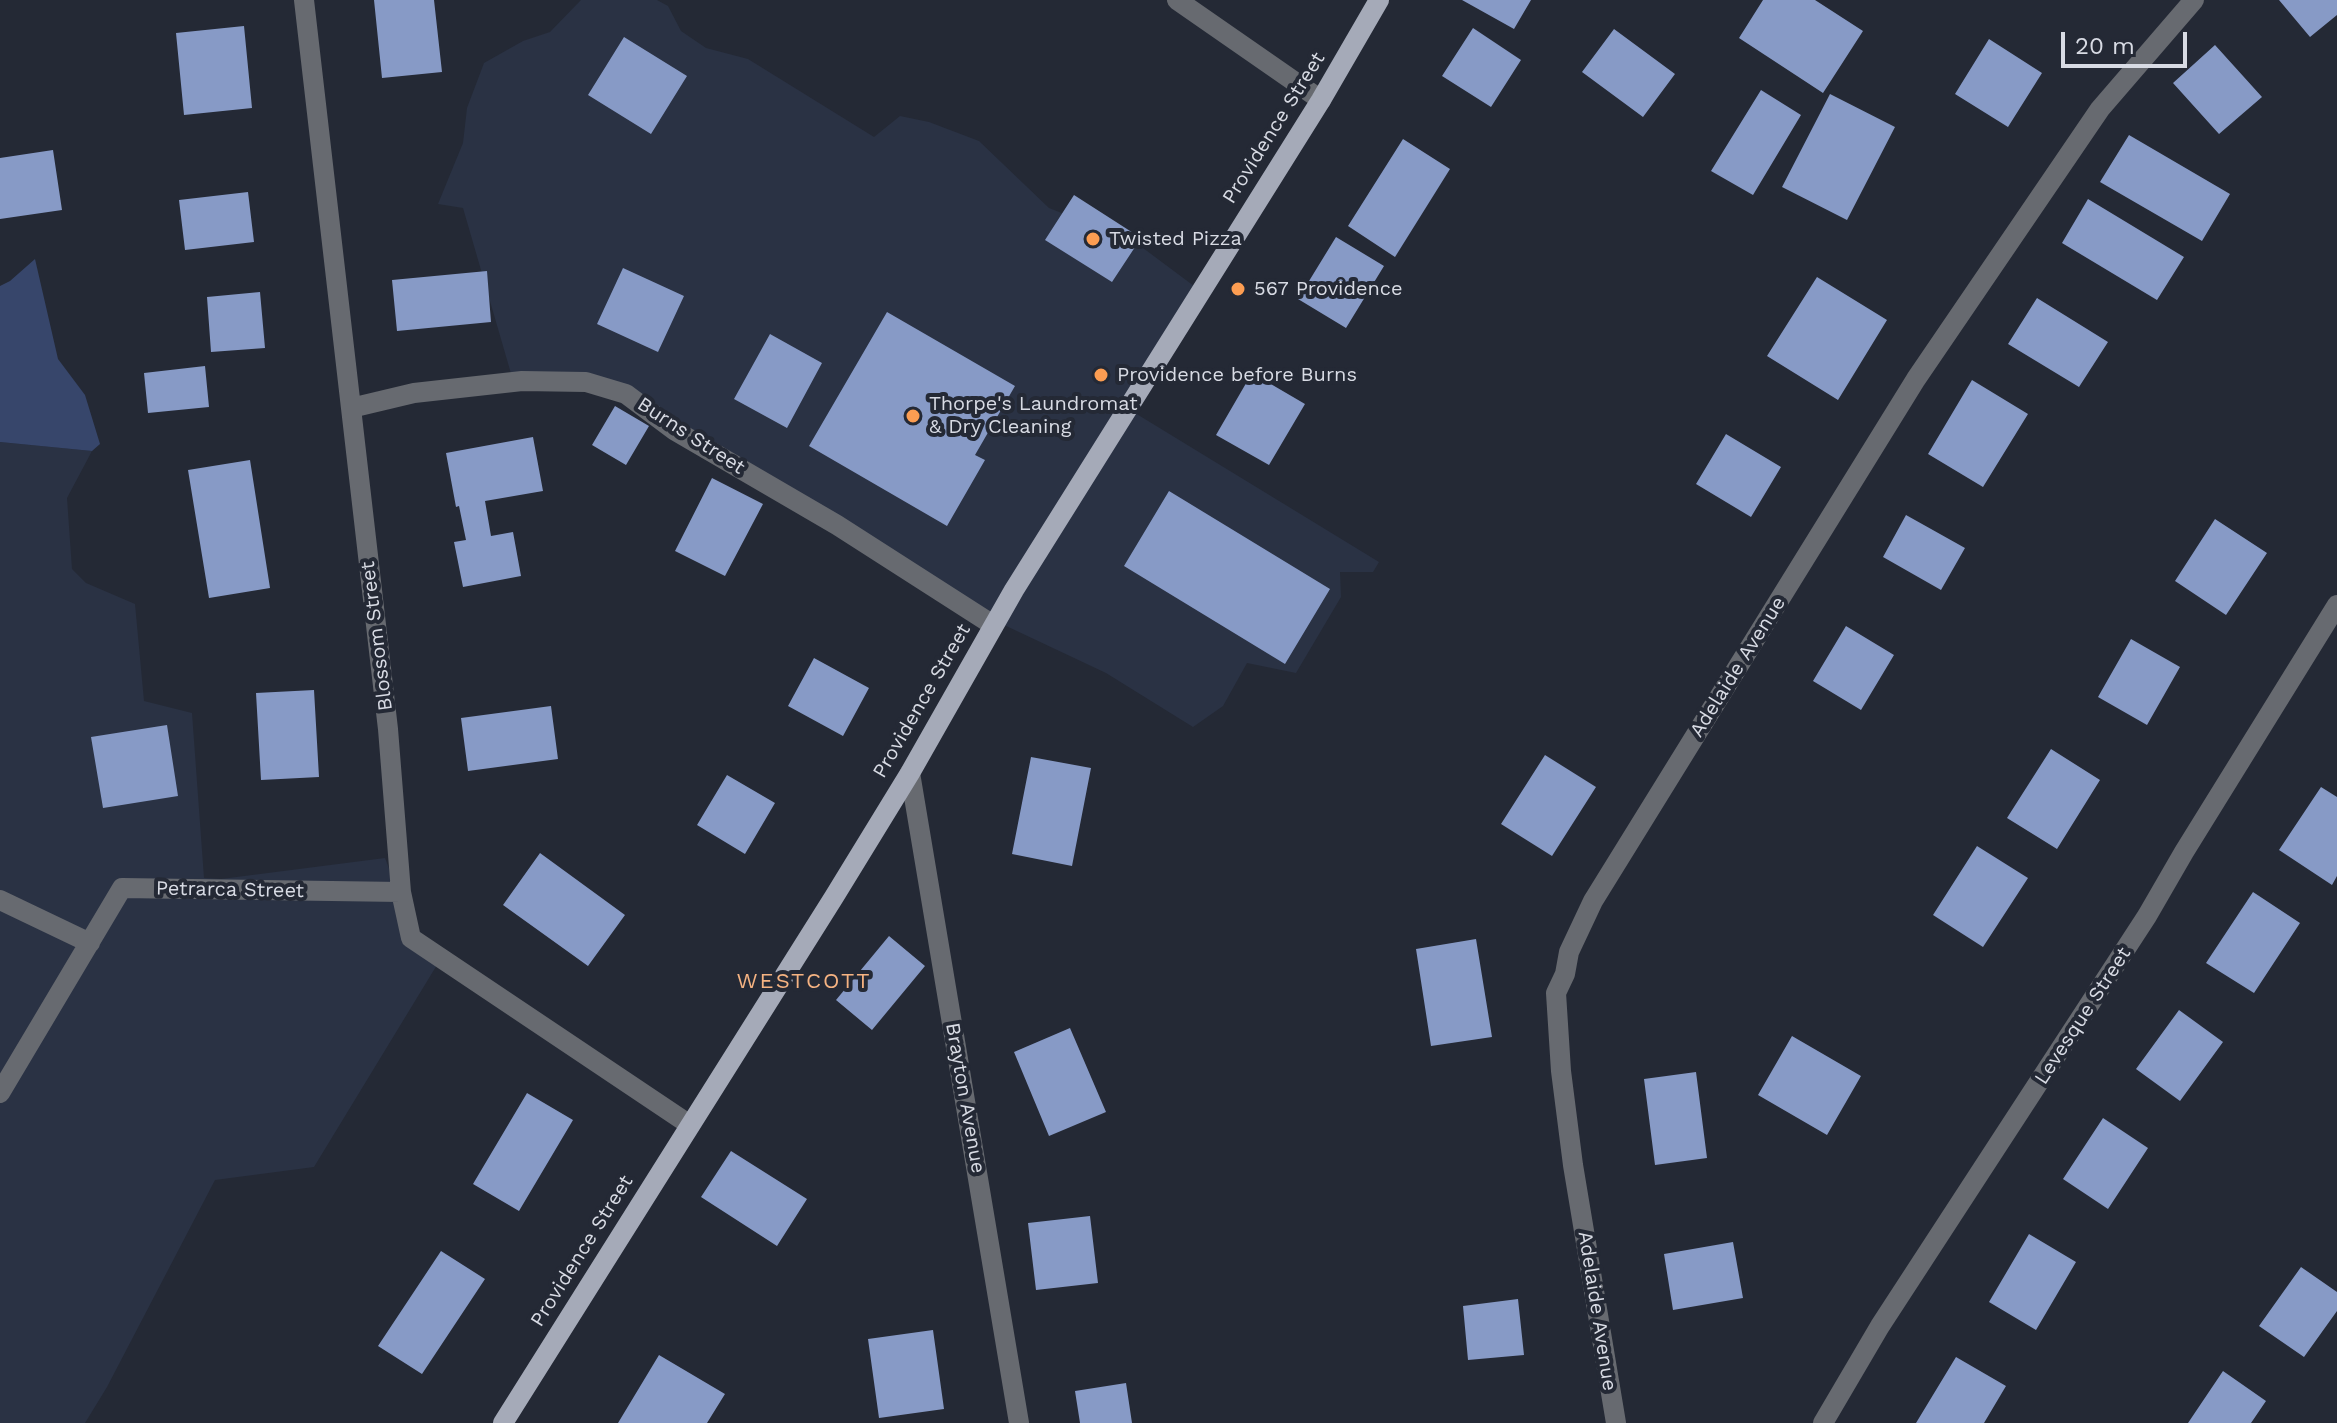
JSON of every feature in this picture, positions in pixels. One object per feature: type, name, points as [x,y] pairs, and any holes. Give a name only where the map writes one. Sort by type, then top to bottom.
[{"type":"main road","name":"Providence Street","points":[[503,1423],[910,773],[993,625],[1321,100],[1379,0]]},
{"type":"street","name":"Blossom Street","points":[[304,0],[386,713],[401,892],[411,938],[690,1125]]},
{"type":"street","points":[[1177,0],[1321,100]]},
{"type":"street","name":"Adelaide Avenue","points":[[1616,1423],[1573,1165],[1561,1071],[1556,993],[1565,974],[1569,952],[1593,901],[1916,379],[2100,109],[2194,0]]},
{"type":"street","name":"Burns Street","points":[[351,408],[414,393],[522,381],[586,382],[626,394],[674,430],[837,525],[993,625]]},
{"type":"street","name":"Levesque Street","points":[[1823,1423],[1880,1326],[2147,916],[2191,839],[2337,605]]},
{"type":"street","name":"Brayton Avenue","points":[[910,773],[1019,1423]]},
{"type":"street","name":"Petrarca Street","points":[[90,943],[122,888],[401,892]]},
{"type":"street","points":[[0,900],[90,943],[0,1093]]},
{"type":"shaded area","points":[[581,0],[657,0],[668,6],[681,31],[706,48],[748,59],[874,137],[900,116],[929,122],[979,141],[1049,208],[1135,242],[1198,289],[1135,413],[1379,562],[1373,572],[1340,572],[1341,597],[1296,673],[1247,663],[1223,706],[1193,727],[1106,673],[1002,624],[632,392],[512,377],[463,208],[438,204],[463,143],[467,108],[484,63],[523,41],[550,32]]},
{"type":"shaded area","points":[[35,259],[58,359],[85,395],[100,444],[92,451],[0,442],[0,286]]},
{"type":"shaded area","points":[[0,442],[92,451],[67,498],[72,569],[86,583],[135,604],[144,701],[192,713],[204,878],[221,879],[385,858],[411,926],[440,960],[314,1167],[215,1180],[107,1387],[85,1423],[0,1423]]},
{"type":"building","points":[[374,0],[434,0],[442,72],[382,78]]},
{"type":"building","points":[[1462,0],[1531,0],[1514,29]]},
{"type":"building","points":[[1763,0],[1815,0],[1863,31],[1823,93],[1739,38]]},
{"type":"building","points":[[2279,0],[2337,0],[2337,15],[2310,37]]},
{"type":"building","points":[[244,26],[252,108],[184,115],[176,33]]},
{"type":"building","points":[[1473,28],[1521,60],[1491,107],[1442,76]]},
{"type":"building","points":[[1614,29],[1675,74],[1643,117],[1582,72]]},
{"type":"building","points":[[624,37],[687,76],[651,134],[588,95]]},
{"type":"building","points":[[1989,39],[2042,73],[2008,127],[1955,94]]},
{"type":"building","points":[[2215,45],[2262,97],[2219,134],[2173,83]]},
{"type":"building","points":[[1761,90],[1801,115],[1753,195],[1711,171]]},
{"type":"building","points":[[1830,94],[1895,127],[1847,220],[1782,187]]},
{"type":"building","points":[[2129,135],[2230,194],[2202,241],[2100,182]]},
{"type":"building","points":[[1403,139],[1450,169],[1395,257],[1348,226]]},
{"type":"building","points":[[53,150],[62,210],[0,219],[0,158]]},
{"type":"building","points":[[248,192],[254,242],[185,250],[179,200]]},
{"type":"building","name":"Twisted Pizza","points":[[1074,195],[1141,238],[1112,282],[1045,240]]},
{"type":"building","points":[[2088,199],[2184,257],[2157,300],[2062,243]]},
{"type":"building","points":[[1336,237],[1384,266],[1346,328],[1298,299]]},
{"type":"building","points":[[623,268],[684,296],[658,352],[597,324]]},
{"type":"building","points":[[487,271],[491,322],[397,331],[392,280]]},
{"type":"building","points":[[1817,277],[1887,320],[1838,400],[1767,356]]},
{"type":"building","points":[[260,292],[265,348],[211,352],[207,297]]},
{"type":"building","points":[[2037,298],[2108,342],[2079,387],[2008,344]]},
{"type":"building","points":[[887,312],[1015,386],[975,455],[985,460],[947,526],[809,446]]},
{"type":"building","points":[[770,334],[822,363],[787,428],[734,399]]},
{"type":"building","points":[[205,366],[209,407],[148,413],[144,373]]},
{"type":"building","points":[[1252,373],[1305,404],[1269,465],[1216,435]]},
{"type":"building","points":[[1972,380],[2028,414],[1983,487],[1928,454]]},
{"type":"building","points":[[615,406],[649,426],[626,465],[592,445]]},
{"type":"building","points":[[1726,434],[1781,467],[1751,517],[1696,484]]},
{"type":"building","points":[[533,437],[543,491],[485,501],[491,536],[513,532],[521,576],[463,587],[454,542],[466,540],[446,453]]},
{"type":"building","points":[[250,460],[270,588],[209,598],[188,470]]},
{"type":"building","points":[[712,478],[763,504],[725,576],[675,551]]},
{"type":"building","points":[[1169,491],[1330,589],[1285,664],[1124,566]]},
{"type":"building","points":[[1906,515],[1965,548],[1941,590],[1883,557]]},
{"type":"building","points":[[2215,519],[2267,553],[2226,615],[2175,581]]},
{"type":"building","points":[[1846,626],[1894,655],[1861,710],[1813,681]]},
{"type":"building","points":[[2131,639],[2180,667],[2147,725],[2098,697]]},
{"type":"building","points":[[814,658],[869,688],[843,736],[788,706]]},
{"type":"building","points":[[314,690],[319,777],[261,780],[256,693]]},
{"type":"building","points":[[551,706],[558,759],[468,771],[461,718]]},
{"type":"building","points":[[167,725],[178,796],[103,808],[91,737]]},
{"type":"building","points":[[2051,749],[2100,780],[2057,849],[2007,818]]},
{"type":"building","points":[[1545,755],[1596,787],[1552,856],[1501,824]]},
{"type":"building","points":[[1031,757],[1091,768],[1072,866],[1012,854]]},
{"type":"building","points":[[727,775],[775,803],[745,854],[697,825]]},
{"type":"building","points":[[2321,787],[2337,797],[2337,876],[2332,885],[2279,850]]},
{"type":"building","points":[[1977,846],[2028,878],[1983,947],[1933,915]]},
{"type":"building","points":[[540,853],[625,915],[588,966],[503,905]]},
{"type":"building","points":[[2253,892],[2300,923],[2254,993],[2206,963]]},
{"type":"building","points":[[889,936],[925,966],[872,1030],[836,1000]]},
{"type":"building","points":[[1476,939],[1492,1037],[1431,1046],[1416,949]]},
{"type":"building","points":[[2179,1010],[2223,1042],[2180,1101],[2136,1069]]},
{"type":"building","points":[[1070,1028],[1106,1112],[1049,1136],[1014,1052]]},
{"type":"building","points":[[1792,1036],[1861,1076],[1827,1135],[1758,1095]]},
{"type":"building","points":[[1696,1072],[1707,1158],[1655,1165],[1644,1079]]},
{"type":"building","points":[[527,1093],[573,1120],[519,1211],[473,1184]]},
{"type":"building","points":[[2103,1118],[2148,1148],[2108,1209],[2063,1179]]},
{"type":"building","points":[[731,1151],[807,1199],[777,1246],[701,1197]]},
{"type":"building","points":[[1090,1216],[1098,1283],[1036,1290],[1028,1223]]},
{"type":"building","points":[[2029,1234],[2076,1262],[2036,1330],[1989,1302]]},
{"type":"building","points":[[1733,1242],[1743,1298],[1673,1310],[1664,1254]]},
{"type":"building","points":[[441,1251],[485,1279],[422,1374],[378,1346]]},
{"type":"building","points":[[2301,1267],[2337,1292],[2337,1311],[2304,1357],[2259,1326]]},
{"type":"building","points":[[1518,1299],[1524,1355],[1468,1360],[1463,1306]]},
{"type":"building","points":[[933,1330],[944,1409],[879,1418],[868,1339]]},
{"type":"building","points":[[659,1355],[725,1394],[707,1423],[618,1423]]},
{"type":"building","points":[[1956,1357],[2006,1386],[1984,1423],[1916,1423]]},
{"type":"building","points":[[2223,1371],[2266,1401],[2251,1423],[2188,1423]]},
{"type":"building","points":[[1126,1383],[1132,1423],[1080,1423],[1075,1391]]},
{"type":"place","name":"Twisted Pizza","points":[[1093,239]]},
{"type":"place","name":"567 Providence","points":[[1238,289]]},
{"type":"place","name":"Providence before Burns","points":[[1101,375]]},
{"type":"place","name":"Thorpe's Laundromat & Dry Cleaning","points":[[913,416]]},
{"type":"district","name":"WESTCOTT","points":[[804,982]]}]
